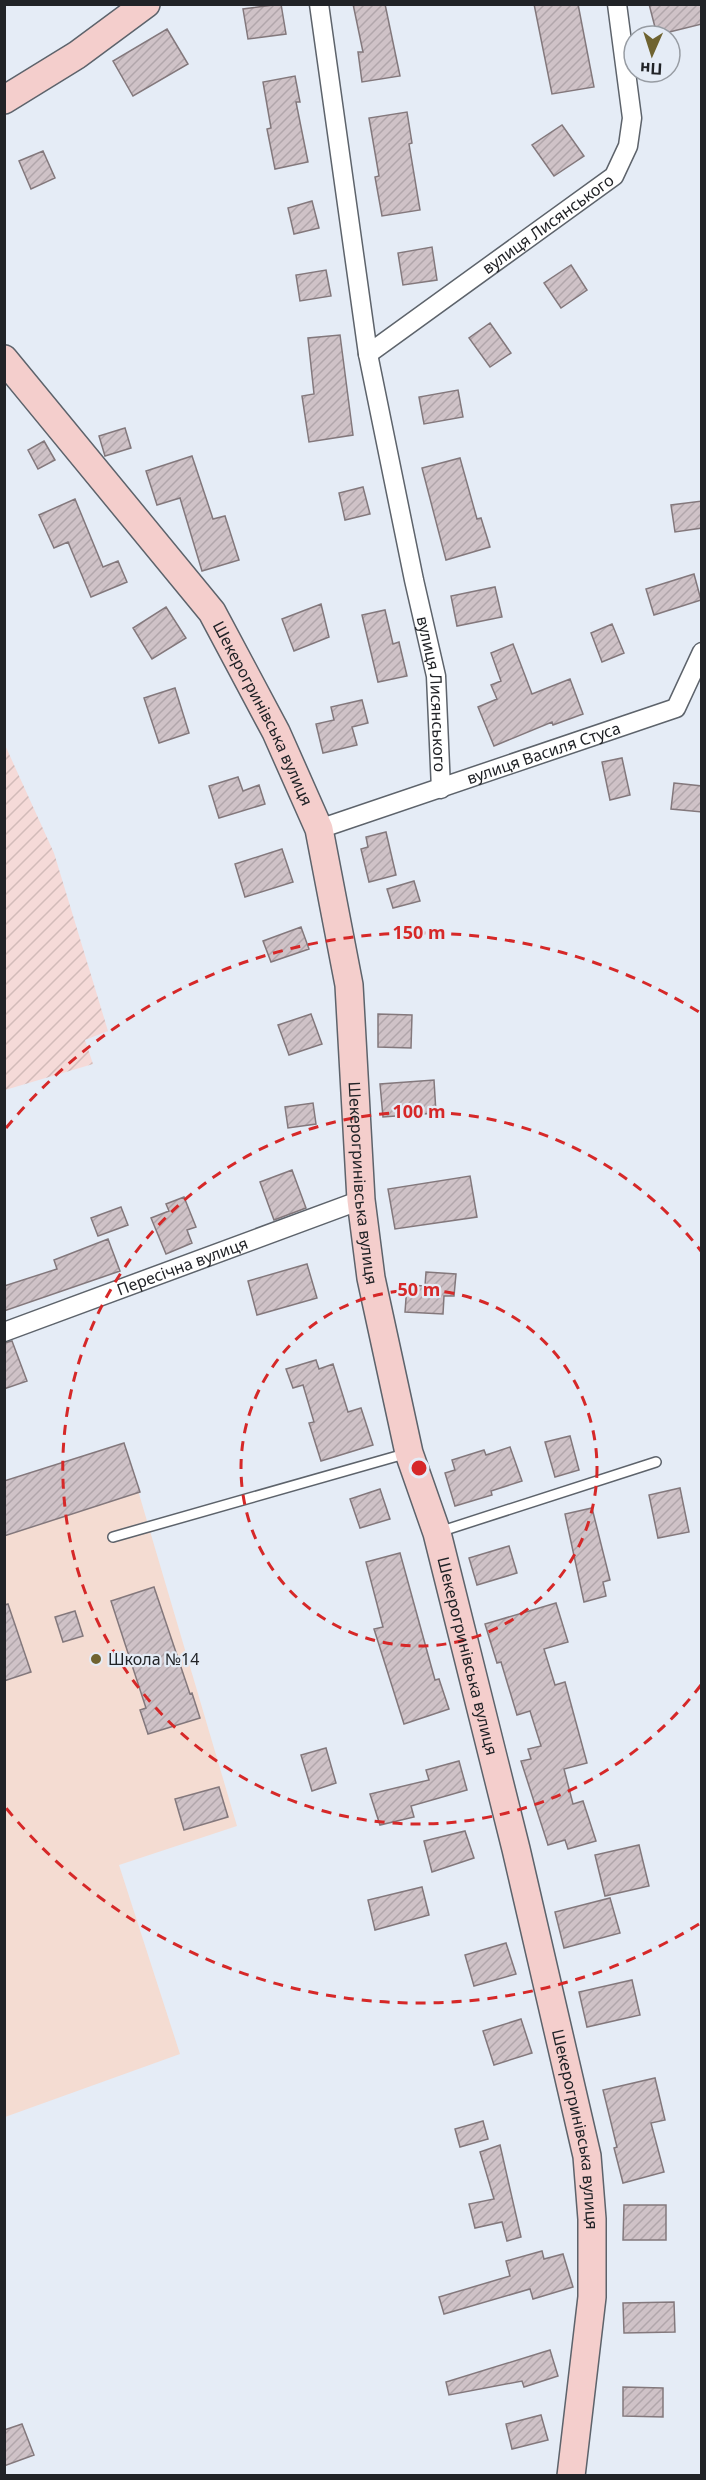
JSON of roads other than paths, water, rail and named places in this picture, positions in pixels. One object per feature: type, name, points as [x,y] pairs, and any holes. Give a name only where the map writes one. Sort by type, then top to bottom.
[{"type":"street","points":[[4,100],[77,55],[146,4]]},
{"type":"street","name":"вулиця Лисянського","points":[[319,4],[368,354],[436,676],[441,789]]},
{"type":"street","name":"вулиця Лисянського","points":[[368,354],[614,176],[628,146],[632,118],[616,4]]},
{"type":"street","name":"Шекерогринівська вулиця","points":[[4,359],[212,612],[276,732],[319,830],[348,985],[361,1200],[371,1278],[409,1453],[437,1533],[516,1849],[587,2156],[592,2219],[592,2297],[578,2428],[570,2475]]},
{"type":"street","name":"вулиця Василя Стуса","points":[[319,830],[676,708],[702,652]]},
{"type":"street","name":"Пересічна вулиця","points":[[4,1332],[361,1200]]},
{"type":"lane","points":[[113,1538],[409,1453]]},
{"type":"lane","points":[[437,1533],[656,1462]]},
{"type":"place","name":"Школа №14","points":[[96,1659]]}]
